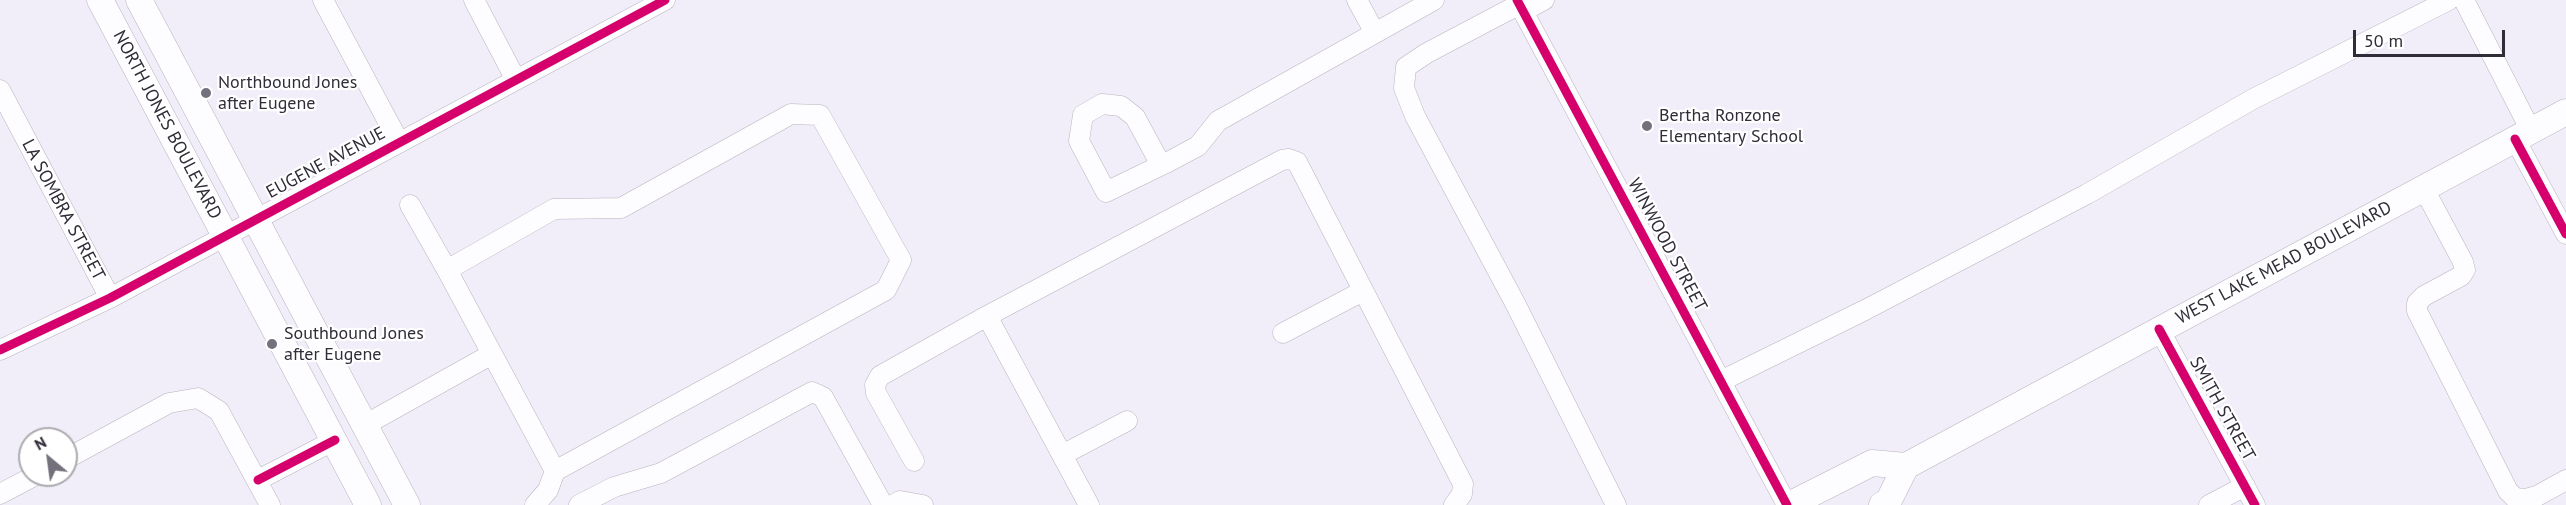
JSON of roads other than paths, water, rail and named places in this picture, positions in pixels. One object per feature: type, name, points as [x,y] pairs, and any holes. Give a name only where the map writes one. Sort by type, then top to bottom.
[{"type":"main road","name":"NORTH JONES BOULEVARD","points":[[100,0],[368,505]]},
{"type":"main road","name":"NORTH JONES BOULEVARD","points":[[139,0],[363,426],[407,505]]},
{"type":"main road","name":"WEST LAKE MEAD BOULEVARD","points":[[1906,466],[2566,112]]},
{"type":"main road","points":[[1788,505],[1872,463],[1906,466],[1888,502],[1882,505]]},
{"type":"street","points":[[323,0],[399,142]]},
{"type":"street","points":[[474,0],[515,78]]},
{"type":"street","name":"EUGENE AVENUE","points":[[0,350],[110,298],[515,78],[665,0]]},
{"type":"street","points":[[1357,0],[1375,33]]},
{"type":"street","points":[[1161,165],[1135,117],[1120,106],[1102,105],[1083,115],[1079,141],[1106,192],[1161,165],[1198,146],[1218,121],[1434,0]]},
{"type":"street","points":[[1544,0],[1520,5],[1426,53],[1406,67],[1404,88],[1415,116],[1516,305],[1616,505]]},
{"type":"street","points":[[1721,381],[1865,310],[2066,205],[2253,99],[2449,0]]},
{"type":"street","points":[[2464,0],[2566,234]]},
{"type":"street","name":"WINWOOD STREET","points":[[1520,5],[1788,505]]},
{"type":"street","name":"LA SOMBRA STREET","points":[[0,90],[110,298]]},
{"type":"street","points":[[447,270],[554,209],[621,208],[791,114],[820,115],[901,260],[886,290],[555,471],[548,490],[535,505]]},
{"type":"street","points":[[914,461],[876,393],[875,384],[880,376],[987,316],[1282,160],[1289,159],[1297,162],[1463,484],[1462,494],[1454,505]]},
{"type":"street","points":[[2424,189],[2463,262],[2465,270],[2461,276],[2424,296],[2416,303],[2417,311],[2508,491],[2515,498],[2526,499],[2537,496],[2566,480]]},
{"type":"street","points":[[410,204],[555,471]]},
{"type":"street","points":[[1283,333],[1363,291]]},
{"type":"street","points":[[987,316],[1089,505]]},
{"type":"street","name":"SMITH STREET","points":[[2159,329],[2255,505]]},
{"type":"street","points":[[363,426],[492,354]]},
{"type":"street","points":[[579,505],[614,487],[661,473],[812,392],[823,397],[883,505]]},
{"type":"street","points":[[78,452],[169,403],[198,398],[219,411],[270,505]]},
{"type":"street","points":[[1062,455],[1127,421]]},
{"type":"street","points":[[258,480],[335,441]]},
{"type":"street","points":[[0,494],[18,484]]},
{"type":"street","points":[[2209,505],[2245,486]]},
{"type":"street","points":[[893,505],[900,501],[923,505]]},
{"type":"place","name":"Northbound Jones after Eugene","points":[[206,93]]},
{"type":"place","name":"Bertha Ronzone Elementary School","points":[[1647,126]]},
{"type":"place","name":"Southbound Jones after Eugene","points":[[272,344]]}]
